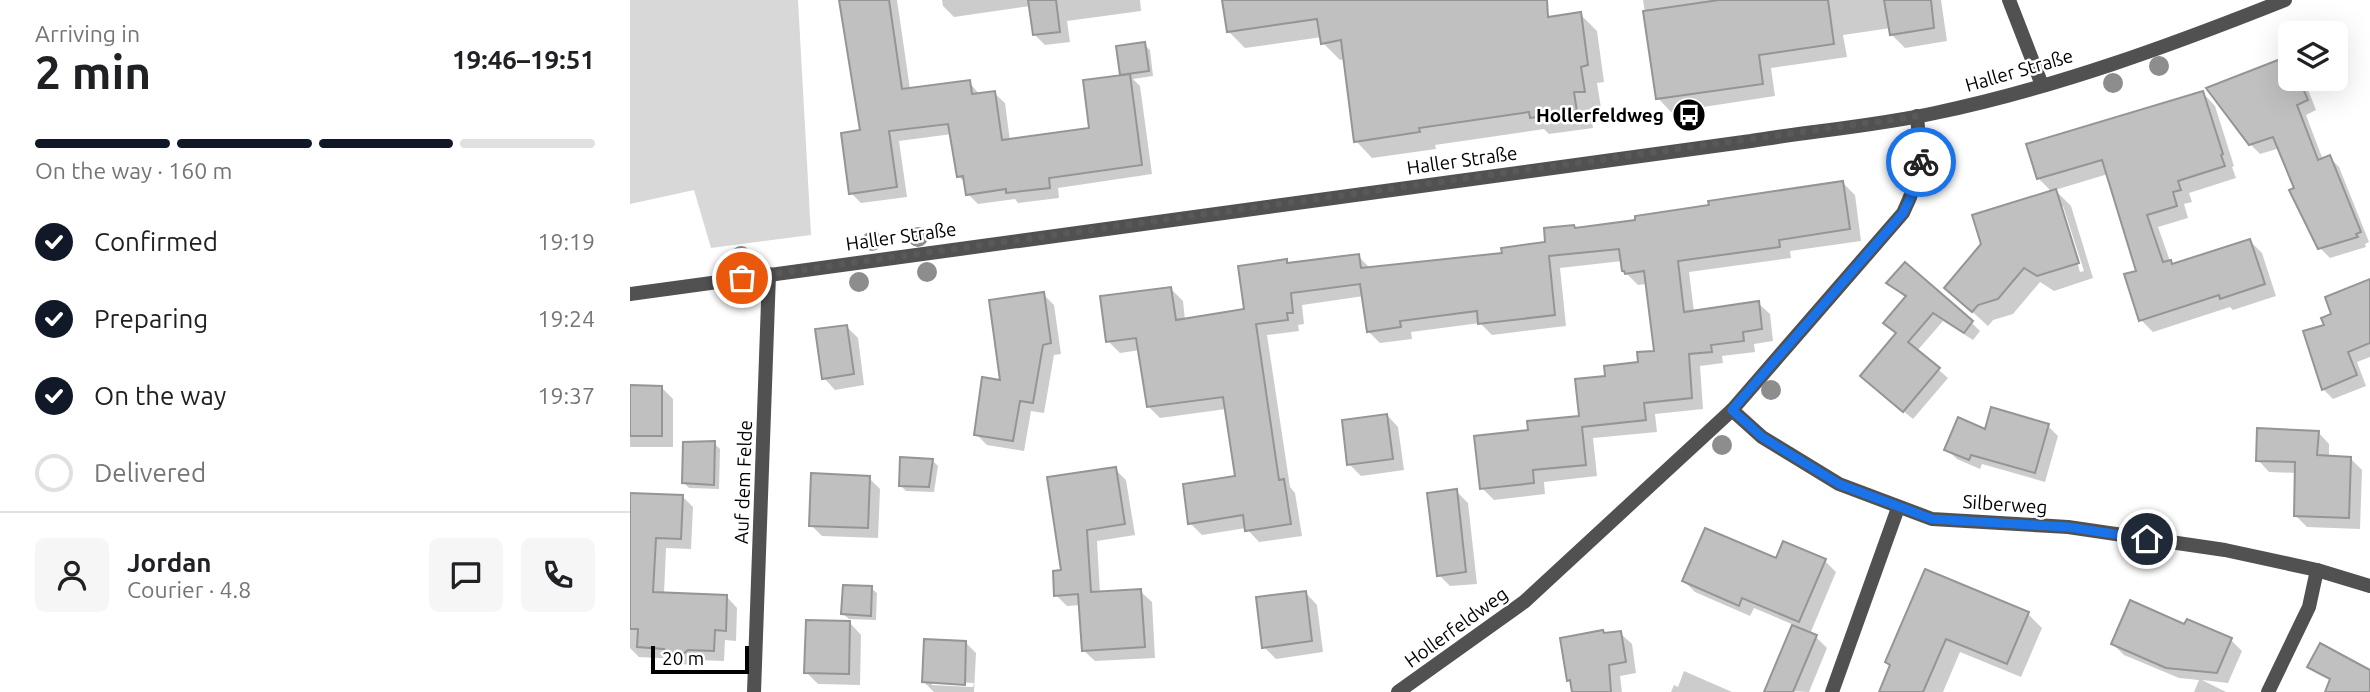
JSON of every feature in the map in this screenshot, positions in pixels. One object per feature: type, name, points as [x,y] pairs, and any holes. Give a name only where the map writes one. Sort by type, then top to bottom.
[{"type":"street","points":[[2009,0],[2042,85]]},
{"type":"street","name":"Haller Straße","points":[[630,294],[1917,116],[2042,85],[2152,51],[2285,0]]},
{"type":"street","name":"Hollerfeldweg","points":[[1398,692],[1524,602],[1732,410],[1903,213],[1916,186],[1921,162],[1917,116]]},
{"type":"street","name":"Auf dem Felde","points":[[754,692],[769,274]]},
{"type":"street","name":"Silberweg","points":[[1732,410],[1762,437],[1839,484],[1932,519],[2068,527],[2225,550],[2317,570],[2370,586]]},
{"type":"street","points":[[1832,692],[1898,508]]},
{"type":"street","points":[[2268,692],[2309,607],[2317,570]]},
{"type":"shaded area","points":[[630,0],[798,0],[811,235],[711,248],[694,190],[630,204]]},
{"type":"building","points":[[839,0],[889,0],[902,89],[970,80],[972,94],[995,91],[1002,140],[1089,128],[1083,80],[1130,74],[1142,165],[1049,178],[1050,188],[1006,193],[1006,189],[966,195],[963,176],[957,177],[948,124],[889,131],[897,187],[849,194],[841,133],[860,130]]},
{"type":"building","points":[[1028,0],[1056,0],[1060,32],[1033,35]]},
{"type":"building","points":[[1222,0],[1547,0],[1548,17],[1581,12],[1588,65],[1581,67],[1585,92],[1574,92],[1577,112],[1530,118],[1529,112],[1419,128],[1420,132],[1354,142],[1341,40],[1321,44],[1317,19],[1227,32]]},
{"type":"building","points":[[1719,0],[1828,0],[1834,44],[1759,55],[1763,84],[1656,99],[1643,11]]},
{"type":"building","points":[[1884,0],[1931,0],[1934,28],[1890,35]]},
{"type":"building","points":[[1145,42],[1149,71],[1120,75],[1116,46]]},
{"type":"building","points":[[2278,60],[2278,91],[2304,91],[2308,100],[2297,105],[2318,160],[2330,155],[2361,232],[2356,234],[2358,237],[2318,249],[2289,190],[2294,188],[2273,137],[2249,145],[2206,88]]},
{"type":"building","points":[[2203,91],[2225,166],[2178,181],[2181,190],[2173,192],[2177,206],[2147,215],[2163,262],[2171,260],[2172,264],[2250,239],[2265,284],[2220,299],[2219,295],[2139,321],[2124,274],[2136,271],[2102,160],[2037,179],[2026,144]]},
{"type":"building","points":[[1843,181],[1850,229],[1779,240],[1780,247],[1678,261],[1684,312],[1759,301],[1762,329],[1743,332],[1744,341],[1711,345],[1712,352],[1689,354],[1692,398],[1644,403],[1646,420],[1582,427],[1586,465],[1533,470],[1534,483],[1480,489],[1474,436],[1528,430],[1527,421],[1579,416],[1575,379],[1605,376],[1604,366],[1638,362],[1637,352],[1654,351],[1644,271],[1625,274],[1622,271],[1619,249],[1549,256],[1555,315],[1478,324],[1477,311],[1400,321],[1401,327],[1367,332],[1360,284],[1291,293],[1293,313],[1287,313],[1288,320],[1256,324],[1279,480],[1284,479],[1291,524],[1245,531],[1243,515],[1188,524],[1183,484],[1235,476],[1223,397],[1147,407],[1136,338],[1106,342],[1100,296],[1171,287],[1176,320],[1244,309],[1238,266],[1287,259],[1287,263],[1359,254],[1361,268],[1502,253],[1501,248],[1545,242],[1544,228],[1574,225],[1575,228],[1635,220],[1635,216],[1709,205],[1708,201]]},
{"type":"building","points":[[2056,189],[2079,263],[2037,276],[2024,268],[1998,299],[1978,305],[1972,312],[1944,288],[1981,244],[1972,215]]},
{"type":"building","points":[[1905,262],[1973,321],[1964,333],[1933,313],[1908,342],[1940,368],[1903,412],[1860,376],[1896,333],[1883,323],[1906,296],[1886,283]]},
{"type":"building","points":[[2370,279],[2370,343],[2348,352],[2357,375],[2322,390],[2303,331],[2324,325],[2321,318],[2331,314],[2325,297]]},
{"type":"building","points":[[1044,292],[1051,343],[1043,345],[1033,403],[1020,401],[1013,441],[974,435],[982,377],[1000,380],[989,300]]},
{"type":"building","points":[[847,325],[854,374],[822,379],[815,329]]},
{"type":"building","points":[[630,385],[662,386],[662,436],[630,436]]},
{"type":"building","points":[[1991,407],[2049,424],[2035,473],[1971,455],[1969,460],[1944,450],[1958,417],[1985,429]]},
{"type":"building","points":[[1387,414],[1393,459],[1347,465],[1342,420]]},
{"type":"building","points":[[2257,428],[2319,431],[2317,455],[2351,457],[2349,518],[2294,516],[2295,462],[2256,461]]},
{"type":"building","points":[[715,441],[714,485],[682,483],[683,442]]},
{"type":"building","points":[[900,457],[933,459],[929,487],[899,486]]},
{"type":"building","points":[[1116,467],[1125,524],[1087,530],[1091,592],[1141,589],[1145,647],[1082,651],[1078,594],[1054,596],[1053,571],[1061,570],[1047,477]]},
{"type":"building","points":[[811,473],[870,476],[868,528],[809,526]]},
{"type":"building","points":[[1457,489],[1466,572],[1437,576],[1427,493]]},
{"type":"building","points":[[630,493],[683,495],[681,539],[656,538],[653,592],[727,595],[726,631],[715,630],[714,651],[688,650],[682,655],[669,654],[664,649],[637,647],[638,629],[630,629]]},
{"type":"building","points":[[1705,528],[1776,558],[1783,541],[1826,559],[1799,622],[1742,598],[1739,606],[1682,581]]},
{"type":"building","points":[[1925,569],[2029,612],[2007,664],[1946,639],[1923,692],[1879,692],[1890,665],[1885,662]]},
{"type":"building","points":[[843,585],[872,586],[871,616],[841,614]]},
{"type":"building","points":[[1306,591],[1312,641],[1262,648],[1256,597]]},
{"type":"building","points":[[2130,600],[2184,624],[2187,619],[2232,638],[2217,673],[2166,668],[2111,644]]},
{"type":"building","points":[[806,620],[850,621],[849,674],[804,673]]},
{"type":"building","points":[[1792,625],[1817,635],[1793,692],[1764,692]]},
{"type":"building","points":[[1603,630],[1604,633],[1621,631],[1626,662],[1609,665],[1611,692],[1572,692],[1570,680],[1567,681],[1560,638]]},
{"type":"building","points":[[924,639],[966,641],[965,685],[922,682]]},
{"type":"building","points":[[2320,643],[2370,670],[2370,692],[2325,692],[2330,679],[2307,667]]},
{"type":"way so far","points":[[742,278],[1917,116],[1921,162]]},
{"type":"place","name":"Hollerfeldweg","points":[[1689,115]]},
{"type":"route","points":[[1921,162],[1916,186],[1903,213],[1732,410],[1762,437],[1839,484],[1932,519],[2068,527],[2147,539]]}]
